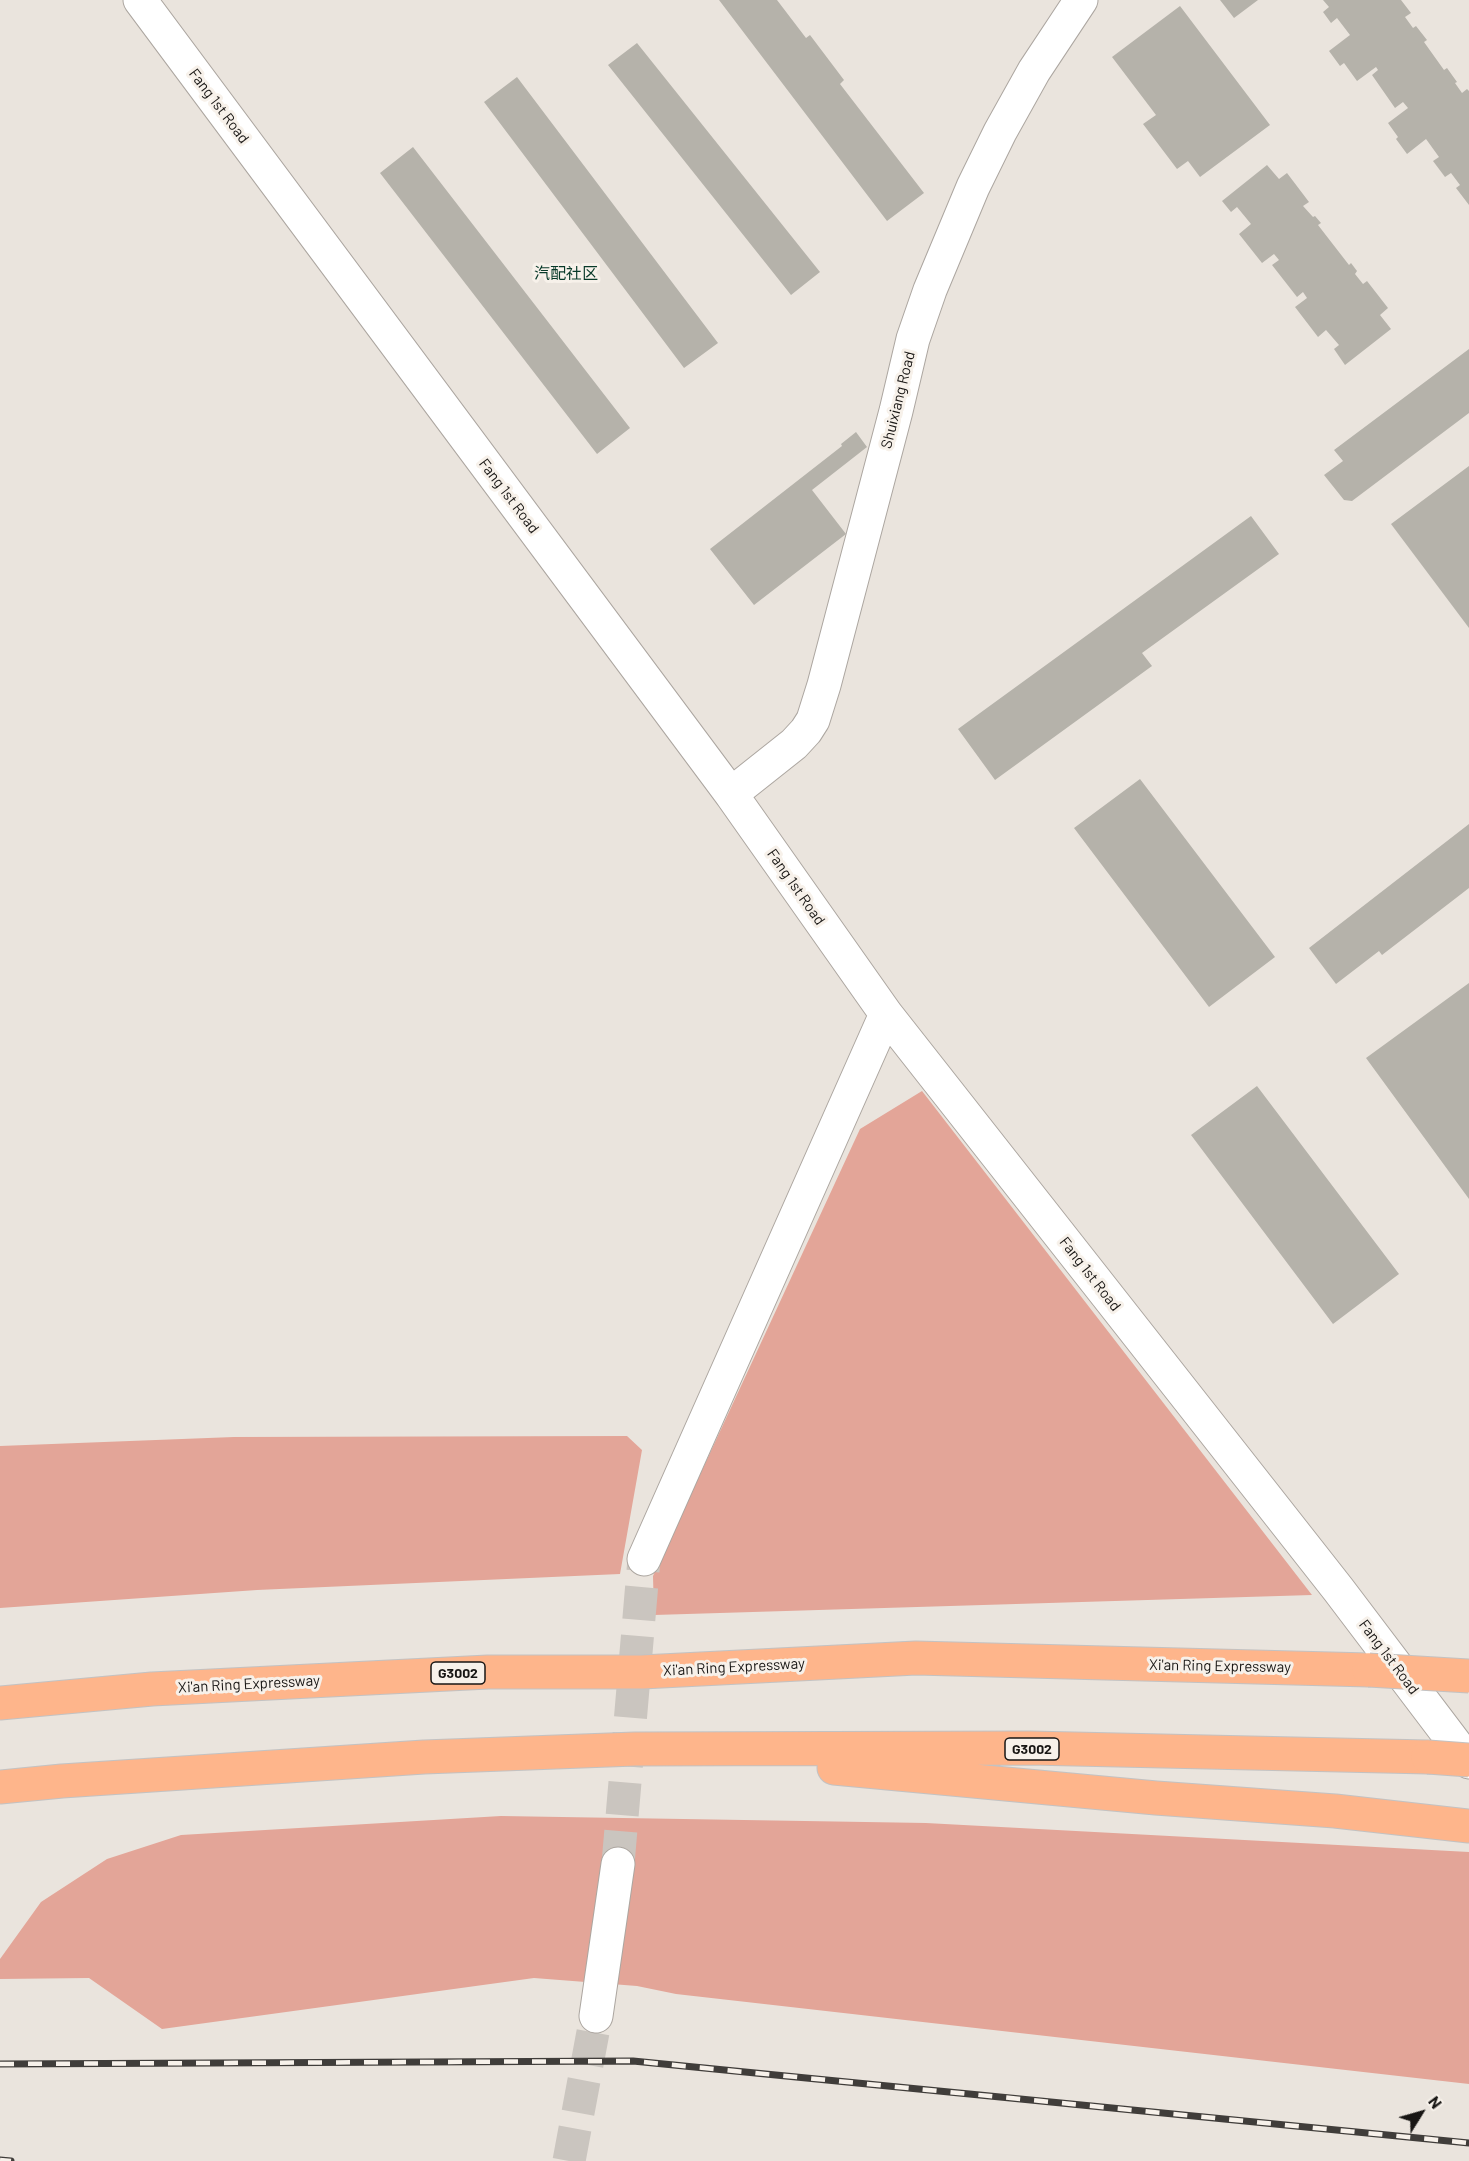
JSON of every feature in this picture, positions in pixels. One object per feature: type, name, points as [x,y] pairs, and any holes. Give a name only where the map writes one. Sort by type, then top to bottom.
[{"type":"highway","name":"Xi'an Ring Expressway","points":[[0,1703],[152,1689],[441,1674],[642,1672],[916,1658],[1369,1670],[1469,1676]]},
{"type":"highway","name":"G3002","points":[[0,1787],[423,1757],[635,1749],[1030,1749],[1428,1757],[1469,1761]]},
{"type":"highway","points":[[635,1749],[1156,1798],[1312,1809],[1469,1826]]},
{"type":"street","name":"Fang 1st Road","points":[[140,0],[731,794],[886,1014],[1469,1761]]},
{"type":"street","name":"Shuixiang Road","points":[[731,794],[794,744],[813,720],[887,446],[913,339],[930,290],[973,187],[1000,132],[1034,71],[1081,0]]},
{"type":"street","points":[[644,1559],[886,1014]]},
{"type":"street","points":[[596,2016],[618,1864]]},
{"type":"shaded area","points":[[922,1091],[1312,1595],[654,1615],[653,1576],[860,1129]]},
{"type":"shaded area","points":[[627,1436],[642,1450],[620,1574],[257,1590],[0,1608],[0,1446],[234,1437]]},
{"type":"shaded area","points":[[501,1816],[926,1823],[1469,1852],[1469,2084],[676,1994],[637,1986],[534,1978],[162,2029],[89,1978],[0,1979],[0,1959],[41,1902],[107,1859],[181,1835]]},
{"type":"building","points":[[719,0],[777,0],[806,38],[810,35],[844,80],[840,84],[924,193],[887,221]]},
{"type":"building","points":[[1220,0],[1258,0],[1234,18]]},
{"type":"building","points":[[1323,0],[1401,0],[1411,13],[1405,17],[1413,28],[1416,26],[1427,40],[1424,42],[1444,70],[1447,68],[1462,93],[1467,89],[1469,91],[1469,205],[1456,188],[1460,185],[1451,173],[1445,177],[1433,161],[1439,157],[1426,139],[1407,154],[1396,139],[1398,137],[1388,123],[1408,108],[1403,102],[1395,108],[1372,75],[1378,70],[1376,67],[1357,81],[1344,63],[1340,66],[1329,51],[1350,35],[1337,18],[1331,23],[1323,12],[1329,7]]},
{"type":"building","points":[[1180,6],[1270,125],[1200,177],[1188,161],[1177,169],[1143,124],[1156,115],[1112,57]]},
{"type":"building","points":[[637,43],[820,272],[791,295],[608,65]]},
{"type":"building","points":[[517,77],[718,343],[684,368],[484,102]]},
{"type":"building","points":[[413,147],[630,428],[597,454],[380,173]]},
{"type":"building","points":[[1267,165],[1279,179],[1287,173],[1309,202],[1303,206],[1321,223],[1318,225],[1349,265],[1351,263],[1357,271],[1355,274],[1363,284],[1367,281],[1388,308],[1380,315],[1391,329],[1345,365],[1334,349],[1339,345],[1326,330],[1318,337],[1295,307],[1307,298],[1303,292],[1297,297],[1272,265],[1279,260],[1274,254],[1262,263],[1239,234],[1251,224],[1237,207],[1231,212],[1222,201]]},
{"type":"building","points":[[1469,349],[1469,413],[1352,501],[1344,500],[1324,475],[1343,461],[1334,450]]},
{"type":"building","points":[[856,432],[867,447],[812,490],[846,534],[754,605],[710,549],[842,446],[841,444]]},
{"type":"building","points":[[1469,466],[1469,628],[1391,524]]},
{"type":"building","points":[[1251,516],[1279,554],[1142,653],[1152,666],[995,780],[958,729]]},
{"type":"building","points":[[1140,779],[1275,957],[1209,1007],[1074,828]]},
{"type":"building","points":[[1469,824],[1469,888],[1382,955],[1379,951],[1336,984],[1309,948]]},
{"type":"building","points":[[1469,983],[1469,1199],[1366,1058]]},
{"type":"building","points":[[1257,1086],[1399,1274],[1333,1324],[1191,1135]]},
{"type":"tunnel","points":[[618,1864],[644,1559]]},
{"type":"tunnel","points":[[569,2161],[596,2016]]},
{"type":"railway","points":[[0,2064],[633,2061],[1469,2143]]},
{"type":"railway","points":[[0,2160],[11,2161]]},
{"type":"district","name":"汽配社区","points":[[566,274]]}]
